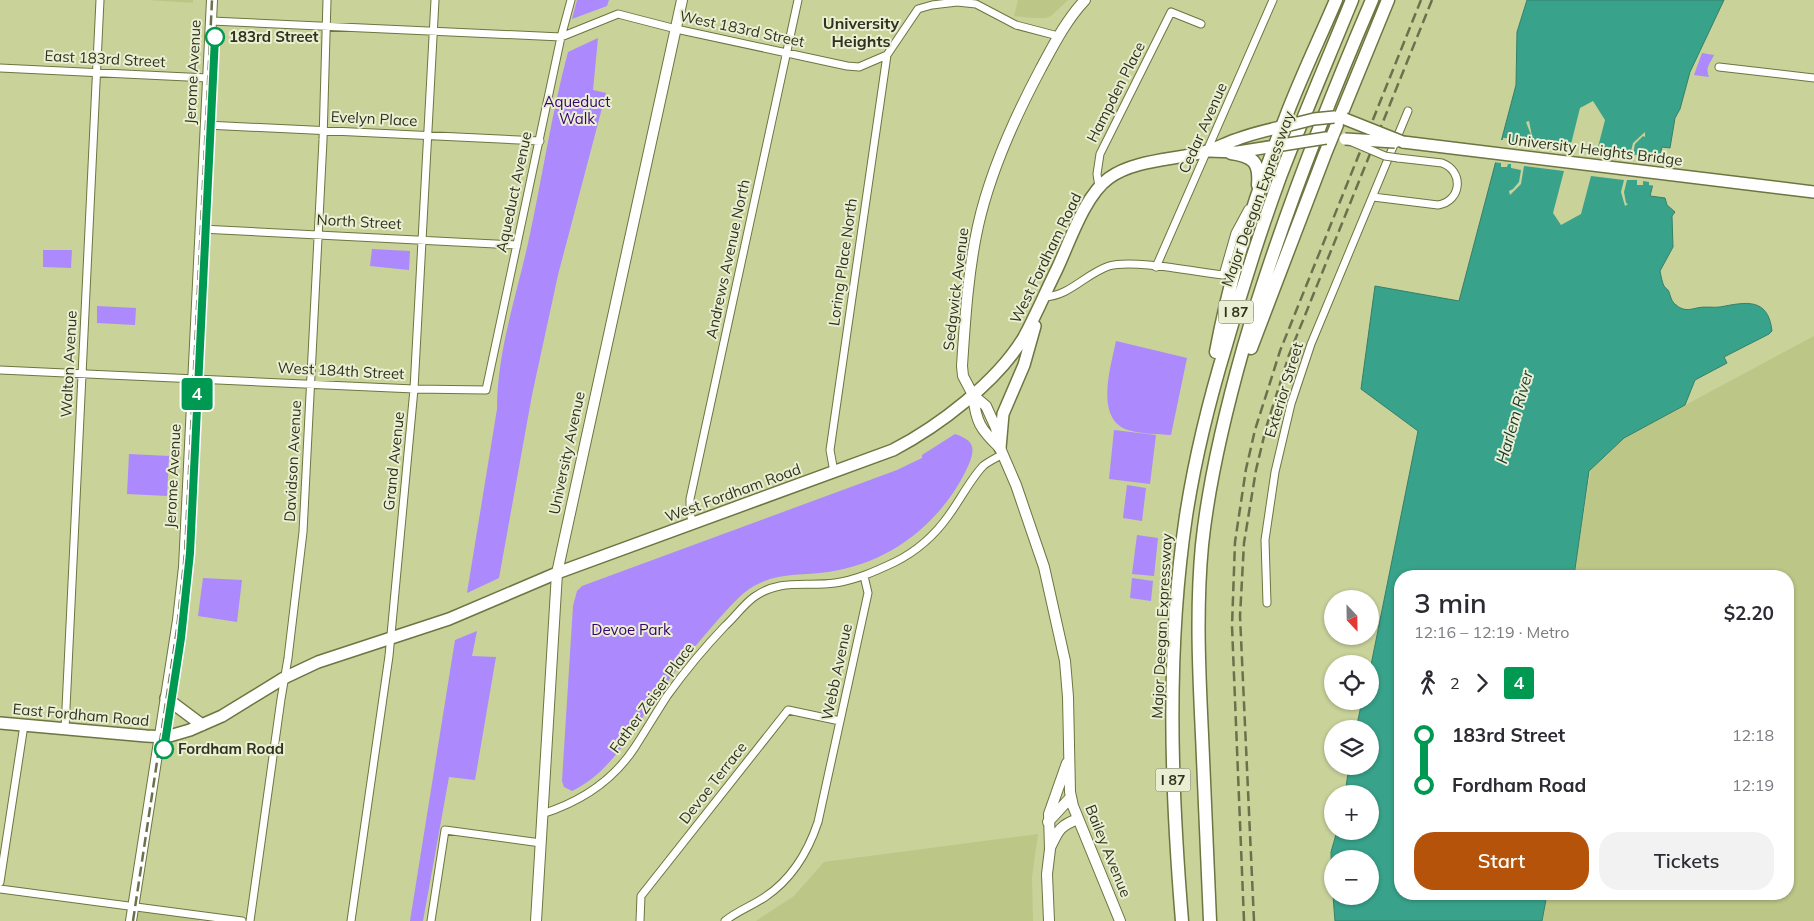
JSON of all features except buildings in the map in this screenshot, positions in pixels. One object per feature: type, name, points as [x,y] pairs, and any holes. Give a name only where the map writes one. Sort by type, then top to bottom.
[{"type":"highway","points":[[1256,196],[1336,0]]},
{"type":"highway","name":"Major Deegan Expressway","points":[[1182,921],[1173,773],[1174,661],[1182,550],[1191,486],[1204,424],[1237,308],[1272,201],[1294,140],[1352,0]]},
{"type":"highway","name":"Major Deegan Expressway","points":[[1210,921],[1198,609],[1202,546],[1209,490],[1226,411],[1254,311],[1287,212],[1372,0]]},
{"type":"highway","points":[[1226,411],[1335,139],[1339,118],[1388,0]]},
{"type":"highway","points":[[1204,424],[1222,324],[1240,250],[1256,196],[1259,178],[1255,163],[1247,156],[1231,153]]},
{"type":"main road","name":"Jerome Avenue","points":[[131,921],[178,620],[183,576],[212,0]]},
{"type":"main road","name":"University Avenue","points":[[536,921],[558,573],[682,0]]},
{"type":"main road","name":"Sedgwick Avenue","points":[[1071,795],[1065,660],[1044,566],[1002,451],[986,435],[976,416],[973,395],[964,376],[962,366],[972,258],[978,224],[1005,144],[1023,102],[1058,36],[1085,0]]},
{"type":"main road","name":"West Fordham Road","points":[[160,737],[177,734],[202,725],[231,711],[284,678],[318,662],[449,619],[558,573],[900,447],[952,412],[973,395],[1013,352],[1042,300],[1088,202],[1099,187],[1114,174],[1126,169],[1208,151],[1238,139],[1318,119],[1339,118],[1404,142]]},
{"type":"main road","name":"West Fordham Road","points":[[1208,151],[1231,153],[1335,139],[1404,142],[1482,151]]},
{"type":"main road","name":"University Heights Bridge","points":[[1482,151],[1814,192]]},
{"type":"main road","points":[[1002,451],[1005,410],[1024,365],[1042,300]]},
{"type":"main road","points":[[166,698],[202,725]]},
{"type":"main road","name":"East Fordham Road","points":[[0,723],[160,737]]},
{"type":"main road","name":"Sedgwick Avenue","points":[[1049,921],[1047,874],[1050,849],[1048,822],[1049,814],[1069,759]]},
{"type":"main road","points":[[1048,822],[1071,795]]},
{"type":"main road","name":"Bailey Avenue","points":[[1071,795],[1078,819],[1120,921]]},
{"type":"main road","name":"Sedgwick Avenue","points":[[1050,849],[1061,827],[1078,819]]},
{"type":"street","name":"Walton Avenue","points":[[65,729],[100,0]]},
{"type":"street","name":"Davidson Avenue","points":[[250,921],[288,658],[303,532],[328,0]]},
{"type":"street","name":"Grand Avenue","points":[[351,921],[390,638],[414,389],[435,0]]},
{"type":"street","name":"Aqueduct Avenue","points":[[486,390],[561,37],[571,0]]},
{"type":"street","name":"Andrews Avenue North","points":[[693,524],[690,513],[690,499],[798,0]]},
{"type":"street","points":[[887,55],[918,9],[918,0]]},
{"type":"street","name":"Cedar Avenue","points":[[1156,267],[1274,0]]},
{"type":"street","points":[[918,9],[957,2],[976,4],[1016,25],[1058,36]]},
{"type":"street","name":"Hampden Place","points":[[1099,187],[1097,174],[1100,154],[1171,12],[1201,24]]},
{"type":"street","name":"West 183rd Street","points":[[211,21],[561,37],[618,14],[676,29],[847,66],[859,67],[887,55]]},
{"type":"street","name":"Loring Place North","points":[[834,472],[830,450],[887,55]]},
{"type":"street","points":[[1719,67],[1814,78]]},
{"type":"street","name":"East 183rd Street","points":[[0,68],[208,78]]},
{"type":"street","name":"Exterior Street","points":[[1266,603],[1265,540],[1275,472],[1291,404],[1311,344],[1374,197],[1408,111]]},
{"type":"street","name":"Evelyn Place","points":[[206,125],[540,140]]},
{"type":"street","points":[[1335,139],[1385,156],[1442,163],[1452,168],[1457,176],[1456,192],[1453,198],[1445,203],[1436,205],[1374,197]]},
{"type":"street","points":[[1404,142],[1403,154],[1412,160]]},
{"type":"street","name":"Major Deegan Expressway","points":[[1156,267],[1223,275],[1236,230],[1256,196]]},
{"type":"street","name":"North Street","points":[[201,229],[517,245]]},
{"type":"street","points":[[1042,300],[1065,292],[1097,272],[1111,266],[1125,264],[1156,267]]},
{"type":"street","name":"West 184th Street","points":[[0,370],[414,389],[486,390]]},
{"type":"street","points":[[864,576],[896,561],[921,546],[948,516],[982,467],[1002,451]]},
{"type":"street","name":"Webb Avenue","points":[[724,921],[778,887],[806,853],[818,822],[868,593],[868,586],[864,576]]},
{"type":"street","name":"Father Zeiser Place","points":[[542,814],[572,803],[588,794],[614,772],[635,747],[668,695],[688,668],[754,597],[779,586],[793,583],[835,583],[864,576]]},
{"type":"street","name":"Devoe Terrace","points":[[640,921],[641,896],[788,710],[840,722]]},
{"type":"street","points":[[0,882],[24,725]]},
{"type":"street","points":[[432,921],[445,830],[541,843]]},
{"type":"street","points":[[0,889],[242,921]]},
{"type":"shaded area","points":[[148,0],[193,0],[193,3]]},
{"type":"shaded area","points":[[1018,0],[1068,0],[1051,16],[1034,18],[1014,16]]},
{"type":"shaded area","points":[[1814,336],[1814,921],[1542,921],[1546,900],[1794,900],[1794,570],[1575,570],[1591,468],[1624,438]]},
{"type":"shaded area","points":[[1038,834],[1032,877],[1033,921],[756,921],[794,896],[824,862]]},
{"type":"shaded area","points":[[133,908],[200,916],[199,921],[131,921]]},
{"type":"green space","points":[[577,0],[609,0],[607,6],[572,19]]},
{"type":"green space","name":"Aqueduct Walk","points":[[598,38],[593,90],[606,93],[558,275],[532,395],[499,578],[467,593],[497,409],[500,364],[530,234],[562,75],[568,52]]},
{"type":"green space","points":[[1702,53],[1714,55],[1708,68],[1709,77],[1694,75]]},
{"type":"green space","points":[[372,249],[410,251],[409,270],[370,266]]},
{"type":"green space","points":[[43,250],[72,250],[71,268],[43,267]]},
{"type":"green space","points":[[97,306],[136,308],[135,325],[97,323]]},
{"type":"green space","points":[[1116,341],[1187,358],[1171,435],[1128,430],[1118,424],[1111,415],[1107,391]]},
{"type":"green space","points":[[1114,430],[1156,435],[1150,484],[1109,479]]},
{"type":"green space","name":"Devoe Park","points":[[955,434],[966,439],[971,445],[971,458],[958,485],[930,521],[893,549],[873,559],[851,567],[828,572],[772,578],[749,589],[729,607],[692,650],[609,763],[586,783],[572,791],[564,787],[562,781],[573,606],[577,591],[582,586],[897,470],[922,458],[922,455]]},
{"type":"green space","points":[[129,454],[169,456],[167,496],[127,494]]},
{"type":"green space","points":[[1127,485],[1146,488],[1142,521],[1123,518]]},
{"type":"green space","points":[[1137,535],[1158,538],[1154,576],[1132,574]]},
{"type":"green space","points":[[203,578],[242,580],[237,622],[198,616]]},
{"type":"green space","points":[[1132,578],[1153,581],[1151,601],[1130,598]]},
{"type":"green space","points":[[477,631],[472,656],[496,657],[475,780],[449,777],[423,921],[410,921],[455,640]]},
{"type":"water","name":"Harlem River","points":[[1527,0],[1724,0],[1690,72],[1680,109],[1675,118],[1670,148],[1662,147],[1650,196],[1665,198],[1667,205],[1675,212],[1672,216],[1673,247],[1660,271],[1664,286],[1669,291],[1673,302],[1679,307],[1689,310],[1703,307],[1754,304],[1766,312],[1772,331],[1724,357],[1727,363],[1695,380],[1685,405],[1624,438],[1589,471],[1575,570],[1394,570],[1394,900],[1546,900],[1542,921],[1335,921],[1334,905],[1379,905],[1379,850],[1332,850],[1334,840],[1379,840],[1379,785],[1346,785],[1348,775],[1379,775],[1379,720],[1358,720],[1360,710],[1379,710],[1379,655],[1373,655],[1375,645],[1379,645],[1379,625],[1418,431],[1361,389],[1375,286],[1459,301],[1516,85],[1517,32]]},
{"type":"pier","points":[[1593,101],[1605,120],[1597,151],[1630,155],[1633,143],[1645,132],[1645,137],[1643,136],[1635,144],[1633,154],[1639,156],[1639,153],[1646,154],[1646,158],[1652,158],[1653,156],[1662,159],[1656,183],[1655,186],[1643,181],[1643,185],[1637,185],[1637,180],[1627,180],[1624,192],[1626,203],[1628,204],[1625,206],[1621,192],[1624,180],[1591,176],[1581,214],[1561,225],[1553,213],[1564,171],[1524,166],[1521,184],[1510,195],[1509,191],[1519,182],[1521,170],[1511,168],[1511,164],[1508,164],[1507,167],[1501,167],[1501,163],[1493,162],[1499,140],[1509,138],[1508,141],[1515,142],[1516,137],[1522,138],[1522,142],[1529,142],[1531,135],[1526,122],[1529,121],[1532,136],[1531,143],[1570,148],[1580,108]]},
{"type":"railway","points":[[133,921],[177,629],[185,553],[212,0]]},
{"type":"railway","points":[[1244,921],[1232,626],[1235,542],[1246,469],[1255,430],[1280,351],[1421,0]]},
{"type":"railway","points":[[1254,921],[1240,616],[1244,543],[1256,470],[1266,428],[1289,355],[1432,0]]},
{"type":"metro line","name":"4","points":[[164,749],[181,638],[190,553],[215,37]]},
{"type":"place","name":"183rd Street","points":[[215,37]]},
{"type":"place","name":"Fordham Road","points":[[164,749]]},
{"type":"district","name":"University Heights","points":[[861,32]]}]
